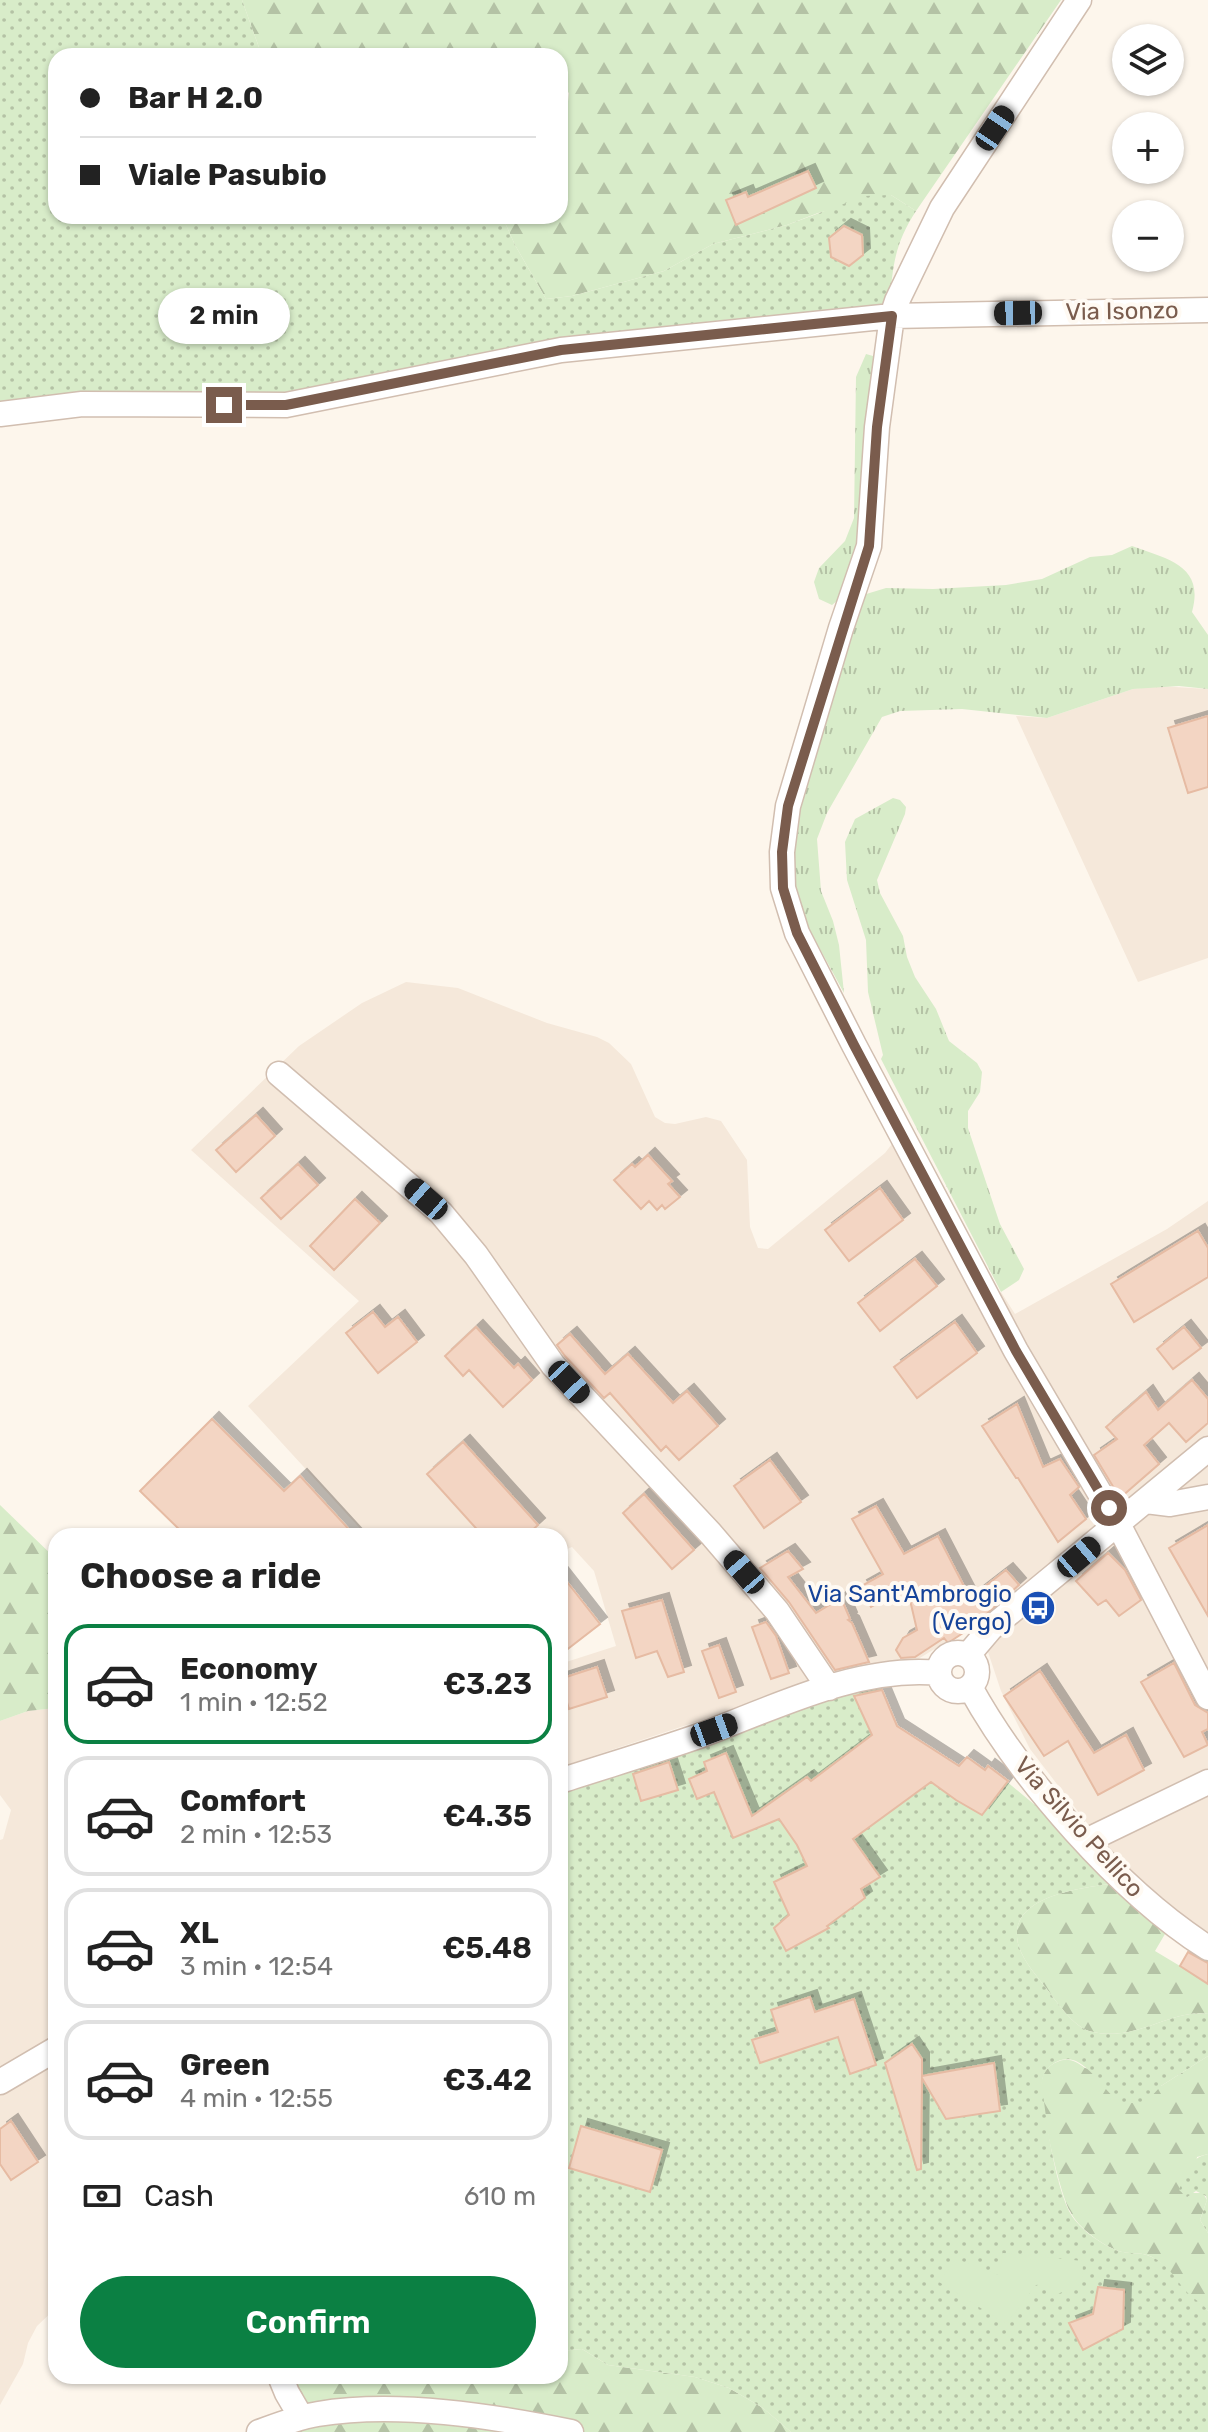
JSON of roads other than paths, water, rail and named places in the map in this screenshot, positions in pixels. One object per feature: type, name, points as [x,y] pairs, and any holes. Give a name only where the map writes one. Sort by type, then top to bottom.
[{"type":"street","points":[[1079,0],[942,208],[905,280],[892,316],[877,427],[869,546],[788,806],[782,852],[783,888],[797,933],[907,1144],[1016,1351],[1118,1524],[1208,1697]]},
{"type":"street","name":"Via Isonzo","points":[[0,414],[82,404],[286,405],[561,350],[892,316],[1208,310]]},
{"type":"street","points":[[279,1074],[441,1213],[476,1255],[553,1365],[711,1534],[777,1611],[829,1688]]},
{"type":"street","points":[[968,1655],[991,1628],[1208,1449]]},
{"type":"street","points":[[1146,1501],[1170,1504],[1208,1497]]},
{"type":"street","points":[[951,1654],[968,1655],[977,1672],[970,1687],[962,1691],[949,1689],[939,1673],[941,1662],[951,1654]]},
{"type":"street","points":[[568,1778],[685,1741],[829,1688],[879,1675],[939,1673]]},
{"type":"street","name":"Via Silvio Pellico","points":[[970,1687],[1020,1762],[1086,1841],[1143,1899],[1208,1948]]},
{"type":"street","points":[[1086,1841],[1208,1782]]},
{"type":"street","points":[[0,2082],[48,2054]]},
{"type":"street","points":[[283,2384],[301,2417]]},
{"type":"street","points":[[259,2432],[321,2413],[386,2409],[500,2417],[571,2432]]},
{"type":"street","points":[[464,2432],[487,2418]]},
{"type":"place","name":"Via Sant'Ambrogio (Vergo)","points":[[1038,1608]]}]
